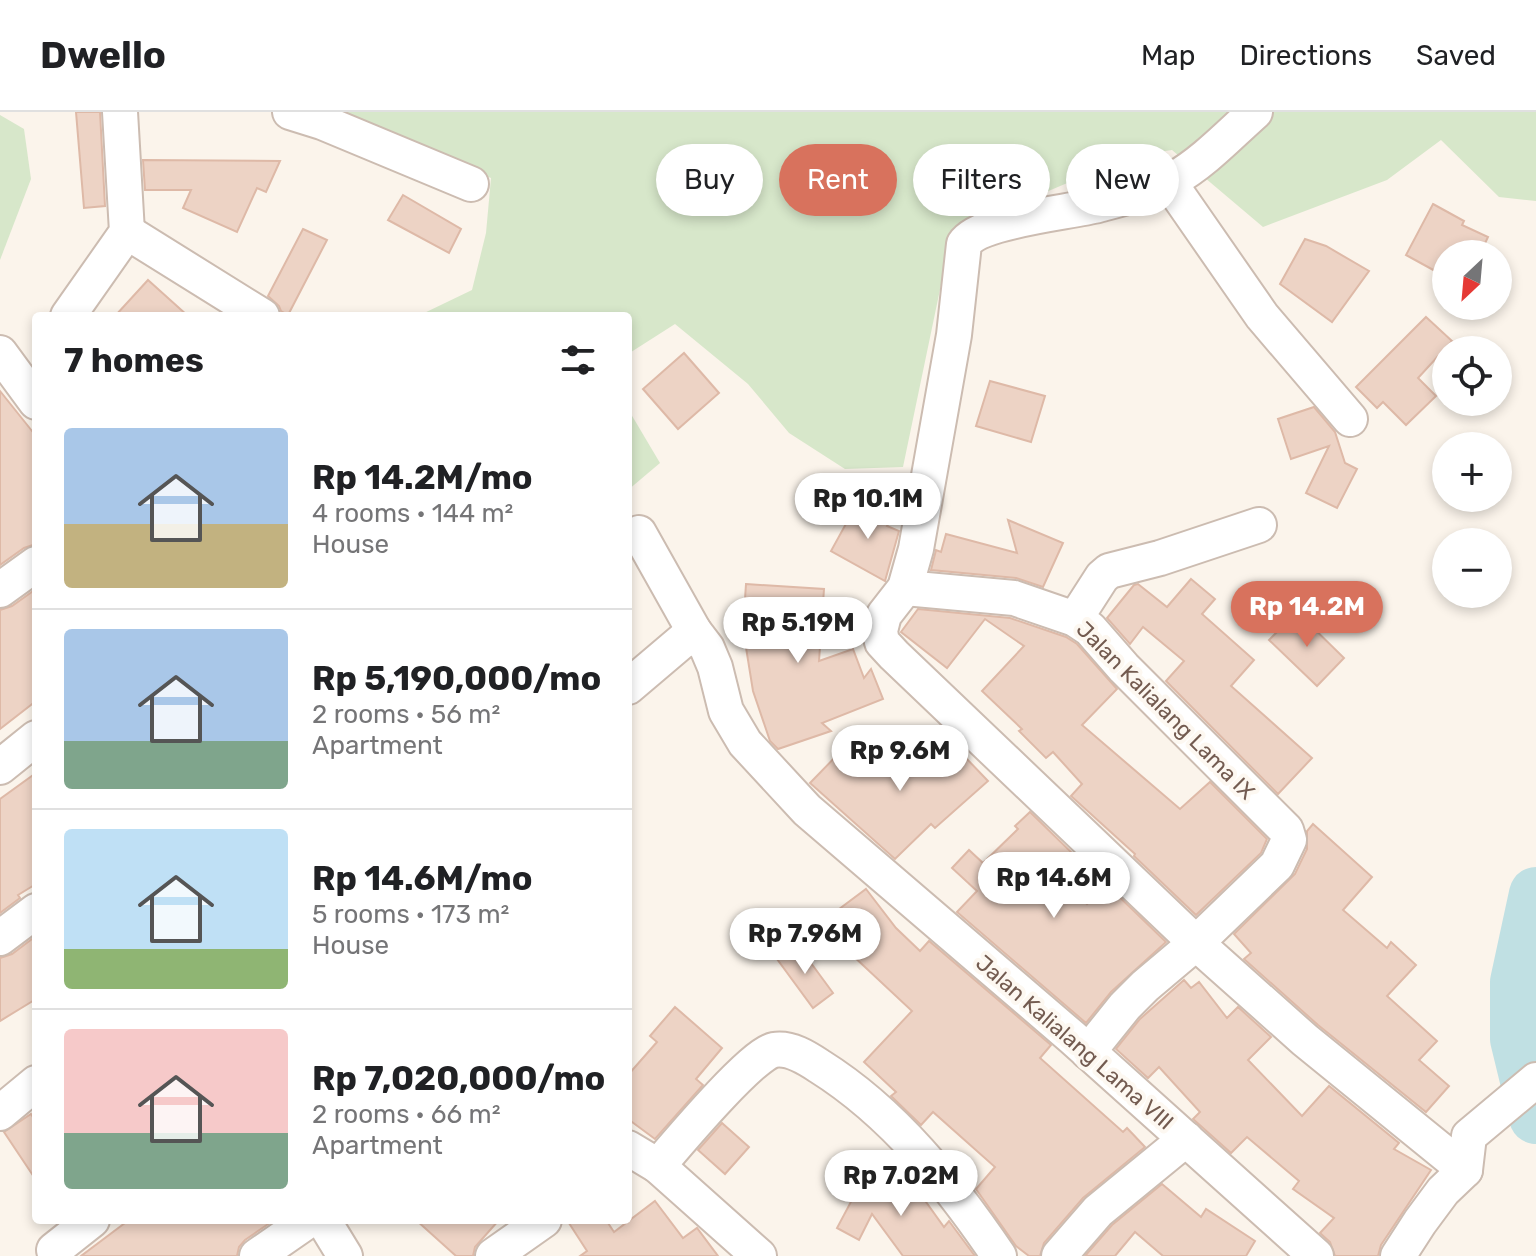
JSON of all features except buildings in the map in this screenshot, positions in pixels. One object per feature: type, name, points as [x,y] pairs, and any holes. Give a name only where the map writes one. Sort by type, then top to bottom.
[{"type":"street","points":[[71,312],[127,232],[120,112]]},
{"type":"street","points":[[1179,175],[1255,112]]},
{"type":"street","points":[[313,115],[471,184]]},
{"type":"street","points":[[1179,196],[1262,316],[1350,419]]},
{"type":"street","points":[[1066,211],[999,225],[968,237],[964,244],[954,335],[916,549],[905,588],[884,615],[880,631],[882,642],[1196,943],[1305,1040],[1465,1170]]},
{"type":"street","points":[[127,232],[256,312]]},
{"type":"street","points":[[0,353],[24,385]]},
{"type":"street","points":[[1075,619],[1109,571],[1160,558],[1259,525]]},
{"type":"street","name":"Jalan Kalialang Lama VIII","points":[[639,533],[694,631],[707,648],[726,711],[745,743],[807,810],[1088,1052],[1316,1256]]},
{"type":"street","points":[[0,590],[32,567]]},
{"type":"street","name":"Jalan Kalialang Lama IX","points":[[905,588],[1014,598],[1075,619],[1090,629],[1124,668],[1286,830],[1289,840],[1277,865],[1196,943]]},
{"type":"street","points":[[632,684],[694,631]]},
{"type":"street","points":[[0,767],[32,741]]},
{"type":"street","points":[[0,938],[32,914]]},
{"type":"street","points":[[1088,1052],[1125,1006],[1196,943]]},
{"type":"street","points":[[759,1256],[636,1153],[699,1118],[771,1050],[789,1051],[805,1057],[869,1102],[911,1143],[967,1209],[999,1256]]},
{"type":"street","points":[[1398,1256],[1443,1191],[1465,1170],[1469,1136],[1536,1080]]},
{"type":"street","points":[[0,1113],[32,1086]]},
{"type":"street","points":[[1059,1256],[1098,1211],[1186,1139]]},
{"type":"street","points":[[54,1250],[87,1224]]},
{"type":"street","points":[[257,1256],[303,1224]]},
{"type":"street","points":[[325,1224],[345,1256]]},
{"type":"street","points":[[493,1256],[538,1224]]},
{"type":"green space","points":[[347,112],[1536,112],[1536,201],[1499,197],[1441,140],[1387,180],[1263,227],[1179,156],[1179,144],[1066,144],[1066,184],[1050,190],[1050,144],[913,144],[913,216],[990,216],[952,232],[903,467],[845,469],[789,433],[748,384],[675,324],[632,351],[632,312],[426,312],[472,290],[486,233],[491,178],[345,121]]},
{"type":"green space","points":[[0,115],[24,129],[31,179],[0,260]]},
{"type":"green space","points":[[632,416],[660,463],[632,487]]},
{"type":"waterway","points":[[1536,894],[1517,982],[1517,1039],[1536,1117]]}]
